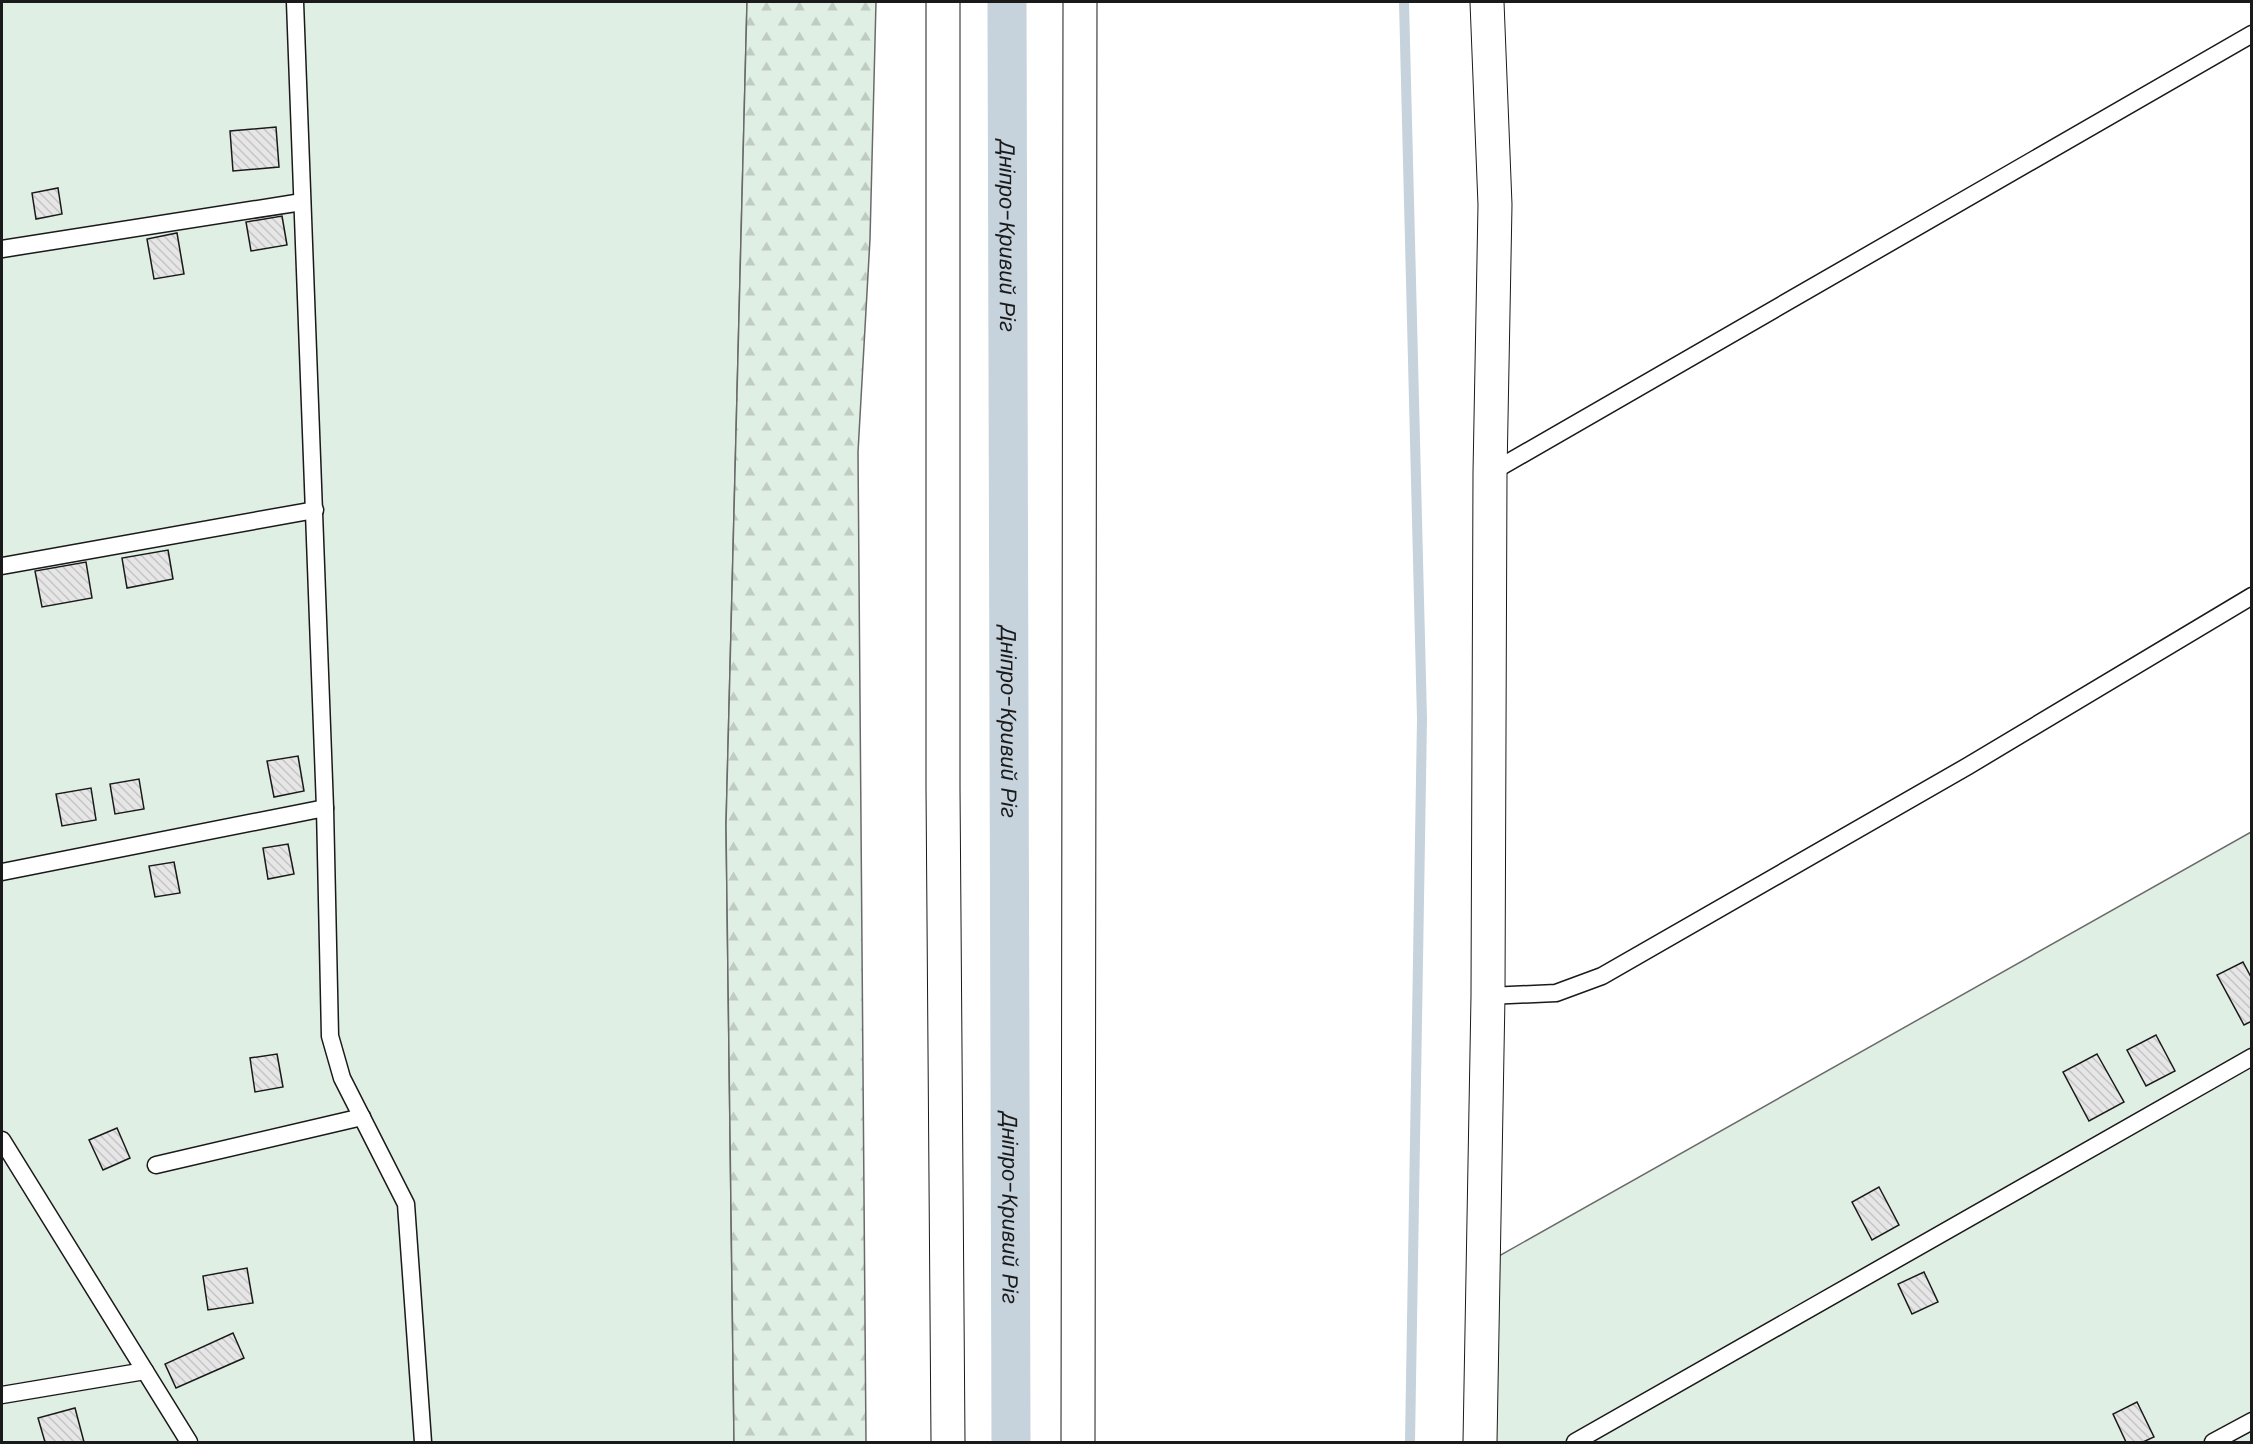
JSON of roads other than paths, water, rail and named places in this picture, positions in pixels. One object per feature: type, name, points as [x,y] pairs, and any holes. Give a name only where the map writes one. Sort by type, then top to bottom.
[{"type":"street","points":[[943,2],[943,800],[948,1443]]},
{"type":"street","points":[[1078,1443],[1080,2]]},
{"type":"street","points":[[1480,1443],[1488,996],[1490,473],[1495,205],[1487,2]]},
{"type":"lane","points":[[295,2],[315,510],[330,1036],[342,1078],[406,1204],[423,1443]]},
{"type":"lane","points":[[1490,473],[2252,34]]},
{"type":"lane","points":[[2,249],[302,202]]},
{"type":"lane","points":[[2,566],[315,510]]},
{"type":"lane","points":[[1488,996],[1556,993],[1602,975],[1968,766],[2252,596]]},
{"type":"lane","points":[[2,872],[325,808]]},
{"type":"lane","points":[[1575,1443],[2252,1057]]},
{"type":"lane","points":[[156,1165],[362,1117]]},
{"type":"lane","points":[[2,1140],[189,1443]]},
{"type":"lane","points":[[2,1395],[145,1371]]},
{"type":"lane","points":[[2213,1443],[2252,1421]]},
{"type":"waterway","name":"Дніпро-Кривий Ріг","points":[[1007,2],[1011,1442]]},
{"type":"waterway","points":[[1404,2],[1422,719],[1410,1442]]}]
